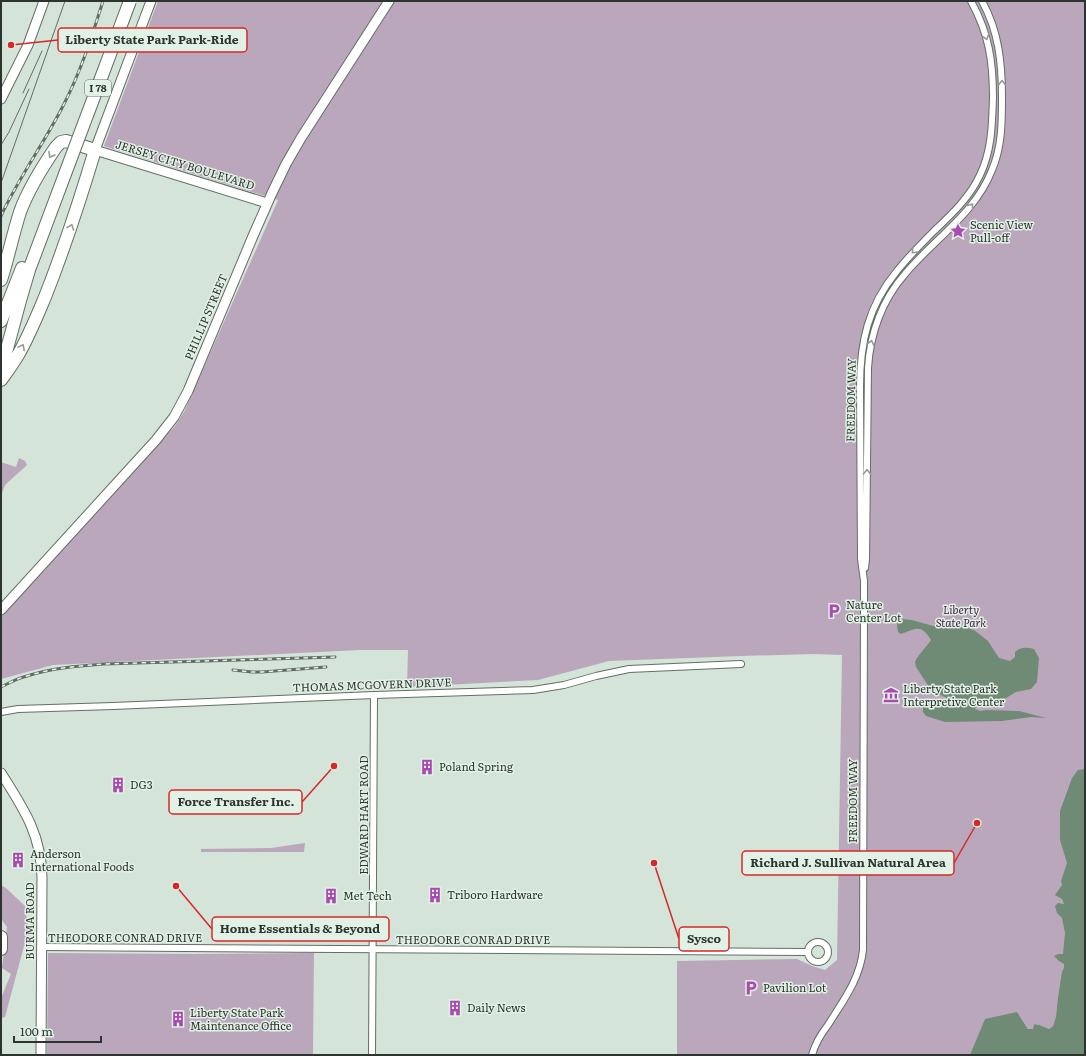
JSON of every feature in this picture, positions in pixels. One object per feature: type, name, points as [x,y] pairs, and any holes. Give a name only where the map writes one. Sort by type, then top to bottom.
[{"type":"highway","name":"I 78","points":[[1,372],[25,282],[122,1]]},
{"type":"highway","name":"I 78","points":[[1,321],[62,173],[130,1]]},
{"type":"highway","points":[[1,280],[16,226],[24,204],[32,187],[56,147],[61,142],[66,141],[95,150],[61,254],[40,308],[28,336],[1,380]]},
{"type":"highway","points":[[1,937],[1,949]]},
{"type":"street","points":[[1,99],[28,45],[44,1]]},
{"type":"street","points":[[95,150],[151,1]]},
{"type":"street","name":"PHILLIP STREET","points":[[1,610],[156,440],[174,417],[191,384],[278,178],[293,151],[389,1]]},
{"type":"street","name":"FREEDOM WAY","points":[[864,581],[861,559],[860,367],[862,348],[869,320],[881,294],[897,270],[955,210],[972,190],[983,168],[990,145],[993,80],[992,63],[980,18],[971,1]]},
{"type":"street","name":"FREEDOM WAY","points":[[812,1055],[818,1039],[853,985],[862,956],[864,581],[866,559],[868,368],[871,343],[879,317],[891,292],[906,273],[959,220],[978,197],[992,170],[999,146],[1001,128],[1002,111],[1000,59],[993,28],[982,1]]},
{"type":"street","name":"JERSEY CITY BOULEVARD","points":[[95,150],[267,203]]},
{"type":"street","points":[[926,239],[933,245]]},
{"type":"street","name":"THOMAS MCGOVERN DRIVE","points":[[1,712],[18,709],[533,690],[564,685],[629,669],[741,664]]},
{"type":"street","name":"EDWARD HART ROAD","points":[[372,1055],[374,695]]},
{"type":"street","name":"BURMA ROAD","points":[[1,773],[35,833],[42,868],[41,1055]]},
{"type":"street","name":"THEODORE CONRAD DRIVE","points":[[42,947],[808,952]]},
{"type":"green space","name":"Liberty State Park","points":[[158,1],[1085,1],[1085,775],[1077,962],[1053,1026],[1049,1029],[1034,1024],[1033,1029],[1028,1029],[1020,1017],[985,1055],[677,1055],[677,961],[797,959],[825,970],[837,960],[842,655],[814,654],[609,661],[538,680],[407,687],[408,650],[360,650],[53,665],[1,679],[1,617],[175,426],[184,412],[278,200],[104,146]]},
{"type":"green space","points":[[19,458],[25,461],[27,465],[5,485],[1,496],[1,462],[16,467]]},
{"type":"green space","points":[[305,843],[304,852],[201,852],[201,849],[271,848]]},
{"type":"green space","points":[[1,885],[25,906],[30,947],[24,946],[5,1017],[1,1018],[1,998],[11,974],[2,968],[7,927],[1,919]]},
{"type":"green space","points":[[48,953],[314,953],[313,1055],[47,1055]]},
{"type":"shaded area","points":[[901,619],[912,620],[933,626],[954,624],[974,630],[988,641],[999,658],[1010,661],[1015,657],[1015,652],[1019,649],[1034,649],[1039,658],[1037,682],[1031,689],[1016,692],[1006,698],[976,706],[975,709],[980,711],[1019,711],[1046,718],[1031,717],[1002,721],[945,722],[926,716],[923,712],[923,701],[926,699],[952,706],[953,703],[951,700],[931,690],[916,667],[915,662],[931,640],[921,629],[914,629],[901,634],[898,632],[897,626]]},
{"type":"shaded area","points":[[1085,769],[1085,1055],[970,1055],[985,1019],[1017,1012],[1028,1029],[1033,1029],[1034,1024],[1049,1029],[1053,1026],[1056,1017],[1062,972],[1064,968],[1064,964],[1054,956],[1063,954],[1065,933],[1062,918],[1057,913],[1055,906],[1058,903],[1064,904],[1062,899],[1055,895],[1062,885],[1061,881],[1067,863],[1060,840],[1060,811],[1072,778],[1078,770]]},
{"type":"tram line","points":[[1,183],[65,1]]},
{"type":"tram line","points":[[23,93],[42,51]]},
{"type":"tram line","points":[[1,145],[9,132],[29,89]]},
{"type":"railway","points":[[1,216],[16,187],[57,118],[70,92],[86,53],[103,1]]},
{"type":"railway","points":[[1,687],[20,678],[36,673],[55,669],[104,664],[335,657]]},
{"type":"railway","points":[[233,670],[262,672],[326,667]]},
{"type":"place","name":"Liberty State Park Park-Ride","points":[[11,45]]},
{"type":"place","name":"Scenic View Pull-off","points":[[958,231]]},
{"type":"place","name":"Nature Center Lot","points":[[834,611]]},
{"type":"place","name":"Liberty State Park Interpretive Center","points":[[891,695]]},
{"type":"place","name":"Force Transfer Inc.","points":[[334,766]]},
{"type":"place","name":"Poland Spring","points":[[427,767]]},
{"type":"place","name":"DG3","points":[[118,785]]},
{"type":"place","name":"Richard J. Sullivan Natural Area","points":[[977,823]]},
{"type":"place","name":"Anderson International Foods","points":[[18,860]]},
{"type":"place","name":"Sysco","points":[[654,863]]},
{"type":"place","name":"Home Essentials & Beyond","points":[[176,886]]},
{"type":"place","name":"Triboro Hardware","points":[[435,895]]},
{"type":"place","name":"Met Tech","points":[[331,896]]},
{"type":"place","name":"Pavilion Lot","points":[[751,988]]},
{"type":"place","name":"Daily News","points":[[455,1008]]},
{"type":"place","name":"Liberty State Park Maintenance Office","points":[[178,1019]]}]
